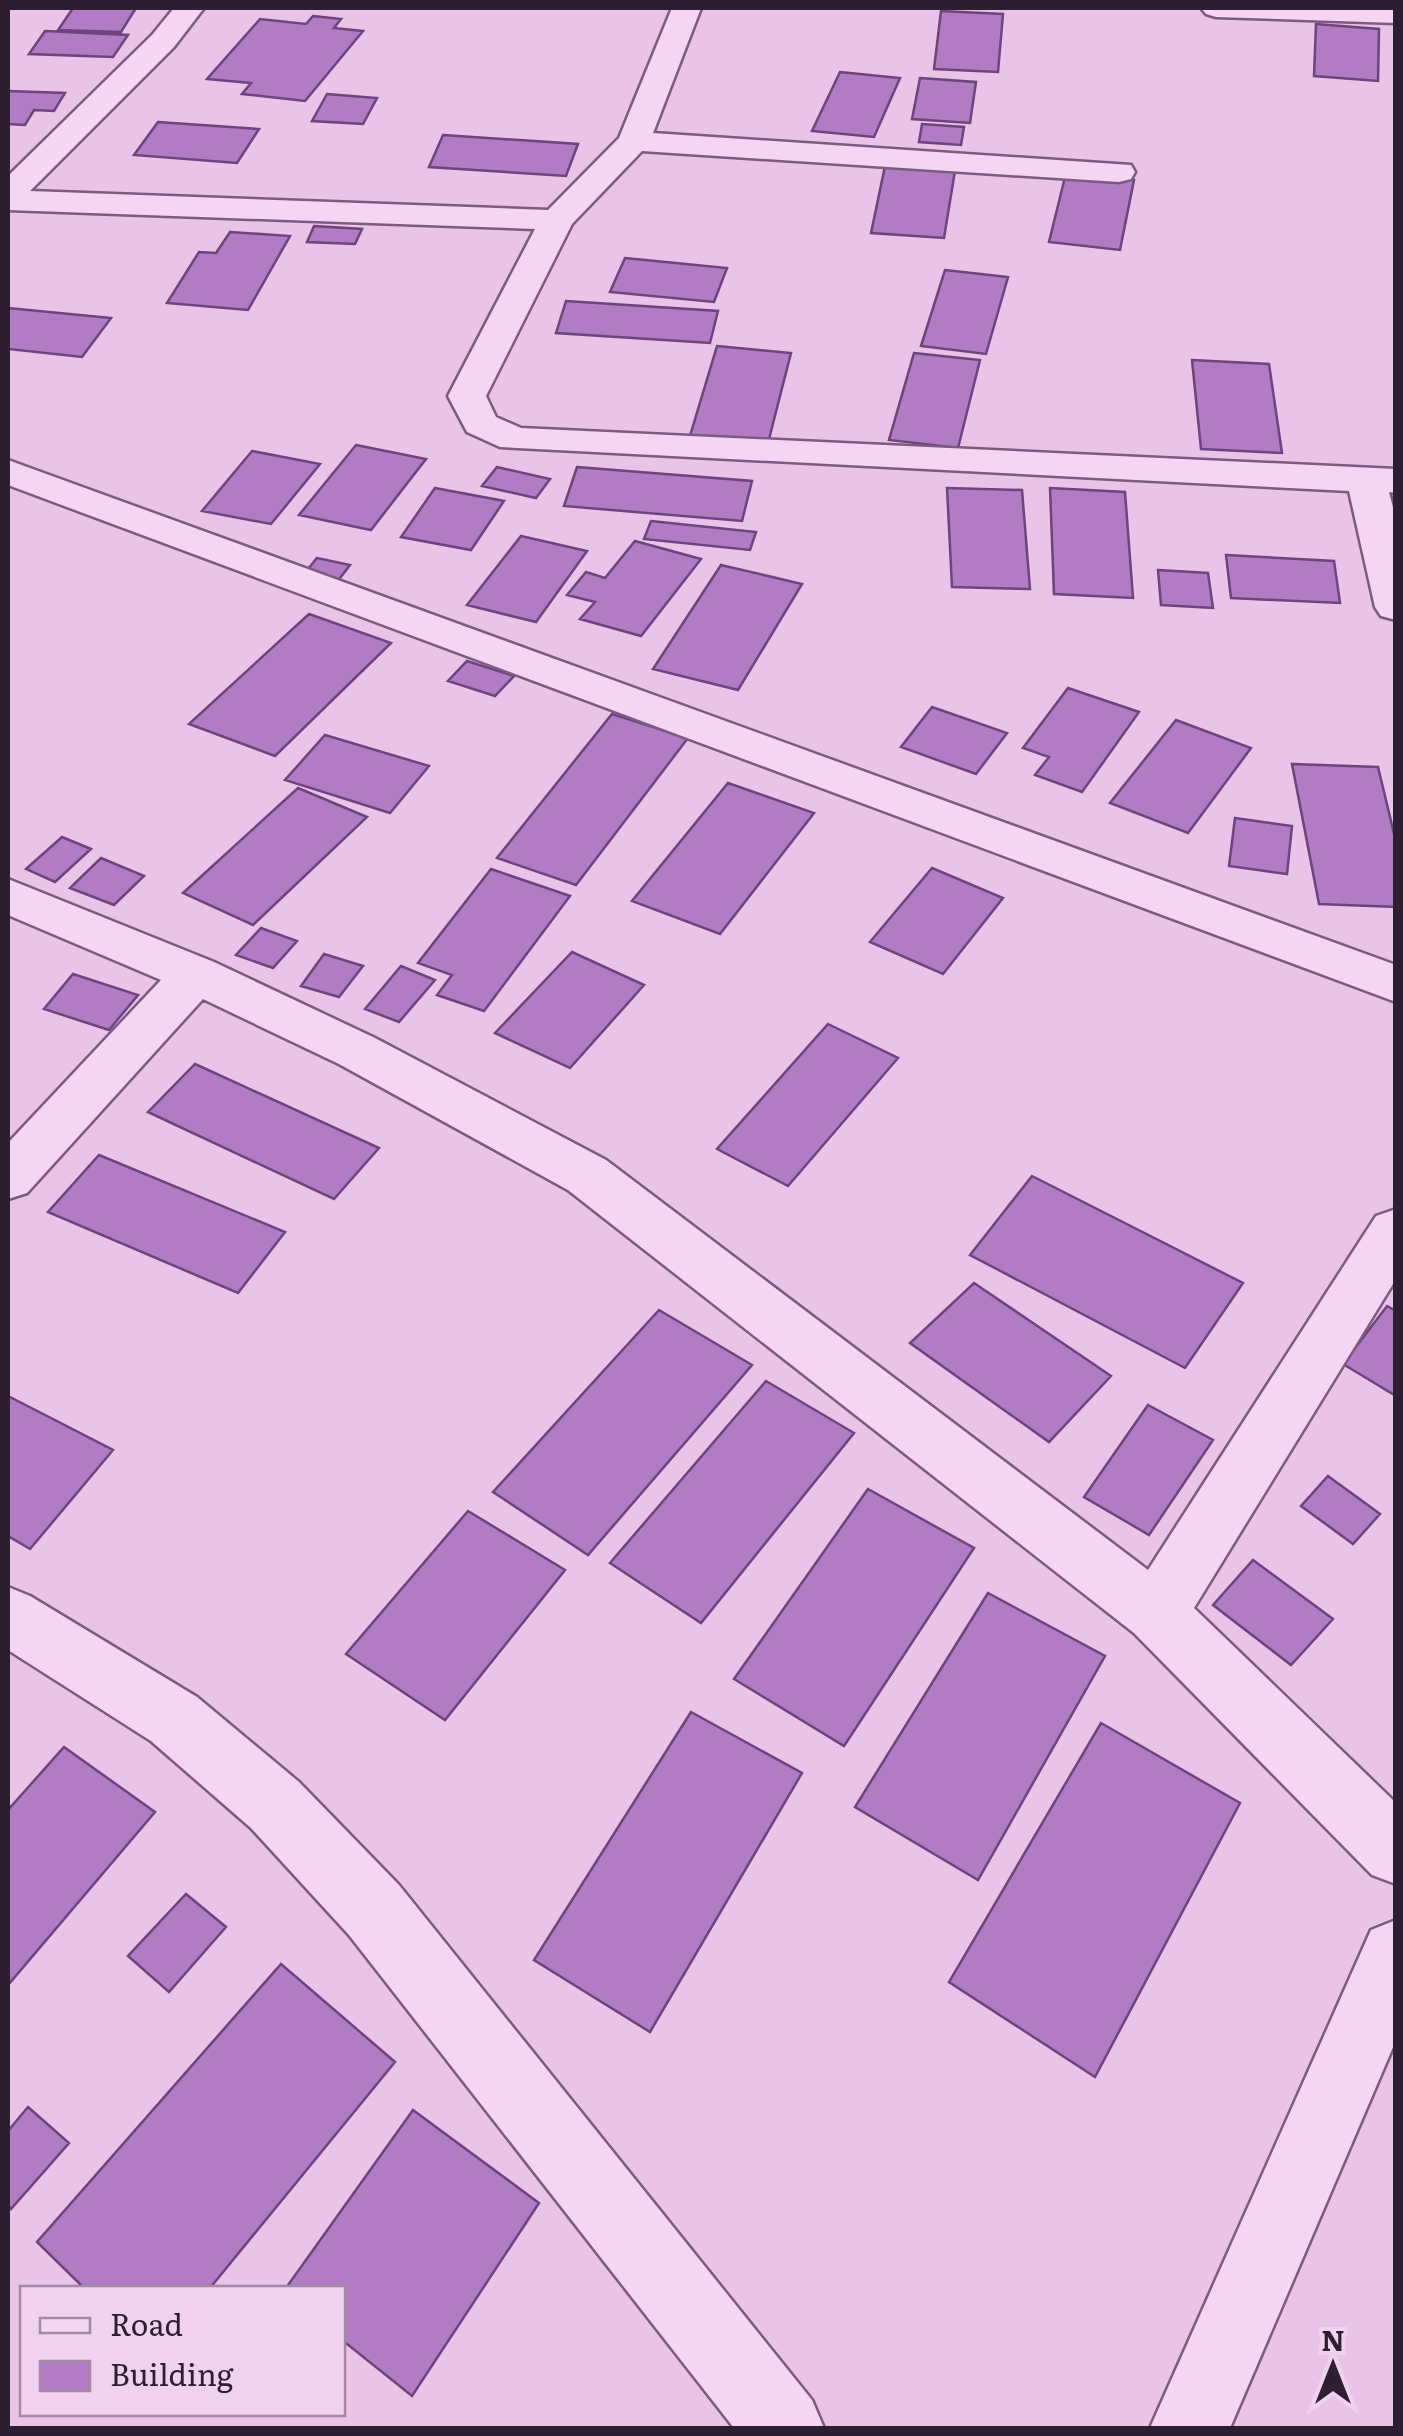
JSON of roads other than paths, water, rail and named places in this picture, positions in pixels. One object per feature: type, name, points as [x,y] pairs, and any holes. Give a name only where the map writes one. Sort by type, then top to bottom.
[{"type":"street","points":[[8,197],[164,41],[189,8]]},
{"type":"street","points":[[686,8],[634,141],[558,220],[467,396],[481,424],[514,439],[1381,480],[1396,607]]},
{"type":"street","points":[[1216,8],[1395,12]]},
{"type":"street","points":[[634,141],[1120,172]]},
{"type":"street","points":[[8,197],[558,220]]},
{"type":"street","points":[[8,472],[1396,984]]},
{"type":"street","points":[[8,896],[196,975],[357,1051],[588,1175],[1156,1614],[1396,1851]]},
{"type":"street","points":[[8,1178],[196,975]]},
{"type":"street","points":[[1156,1614],[1396,1231]]},
{"type":"street","points":[[8,1616],[174,1719],[288,1818],[374,1910],[784,2428]]},
{"type":"street","points":[[1190,2428],[1396,1955]]}]
